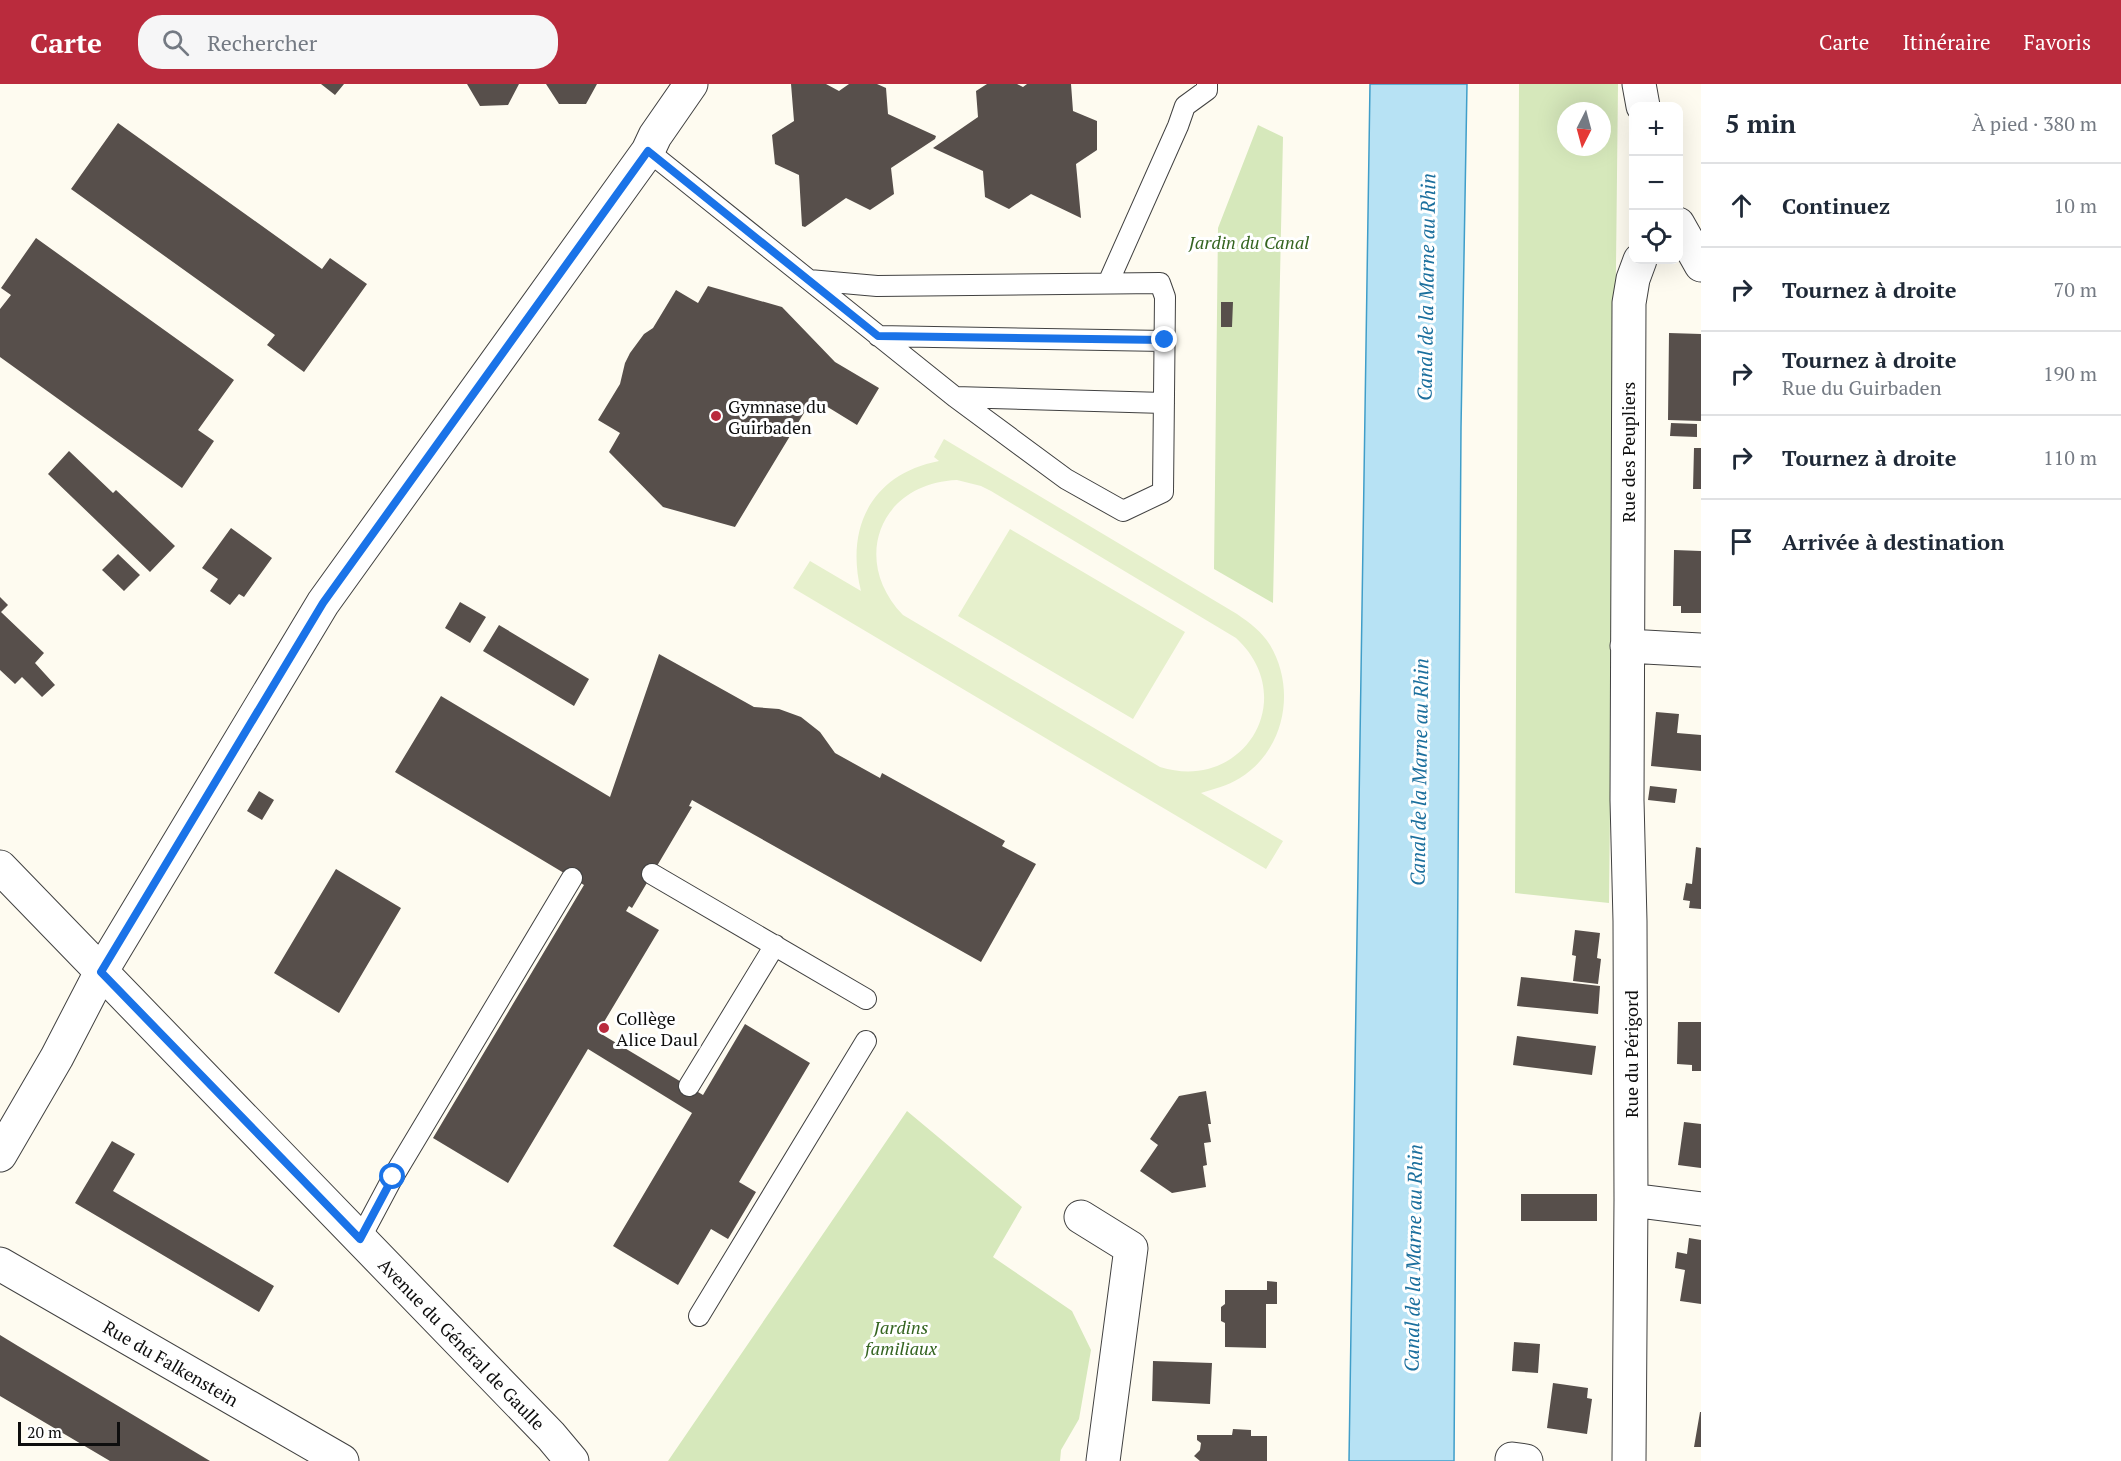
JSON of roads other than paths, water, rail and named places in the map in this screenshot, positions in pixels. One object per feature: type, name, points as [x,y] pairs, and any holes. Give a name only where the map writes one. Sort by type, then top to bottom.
[{"type":"street","points":[[0,1155],[57,1057],[101,972],[323,603],[648,151],[655,135],[691,84]]},
{"type":"street","points":[[1639,84],[1642,102]]},
{"type":"street","points":[[1683,233],[1701,265]]},
{"type":"street","name":"Rue des Peupliers","points":[[1627,646],[1629,303],[1633,279],[1639,264]]},
{"type":"street","points":[[1627,646],[1701,650]]},
{"type":"street","name":"Rue du Périgord","points":[[1627,646],[1631,1200],[1629,1461]]},
{"type":"street","name":"Avenue du Général de Gaulle","points":[[0,867],[551,1436],[572,1461]]},
{"type":"street","points":[[1631,1200],[1701,1209]]},
{"type":"street","points":[[1081,1217],[1131,1248],[1103,1461]]},
{"type":"street","name":"Rue du Falkenstein","points":[[0,1264],[342,1461]]},
{"type":"lane","points":[[1108,283],[1185,106],[1207,90],[1207,84]]},
{"type":"lane","points":[[648,151],[808,280],[955,397],[1066,479],[1123,512],[1163,492],[1165,297],[1160,283],[877,286],[808,280]]},
{"type":"lane","points":[[878,336],[1165,340]]},
{"type":"lane","points":[[955,397],[1164,404]]},
{"type":"lane","points":[[652,874],[867,999]]},
{"type":"lane","points":[[360,1239],[399,1167],[572,878]]},
{"type":"lane","points":[[689,1086],[775,945]]},
{"type":"lane","points":[[699,1316],[866,1041]]},
{"type":"water","name":"Canal de la Marne au Rhin","points":[[1370,84],[1467,84],[1461,428],[1454,1461],[1349,1461]]},
{"type":"place","name":"Gymnase du Guirbaden","points":[[716,416]]},
{"type":"place","name":"Collège Alice Daul","points":[[604,1028]]},
{"type":"park label","name":"Jardin du Canal","points":[[1249,242]]},
{"type":"park label","name":"Jardins familiaux","points":[[901,1337]]}]
